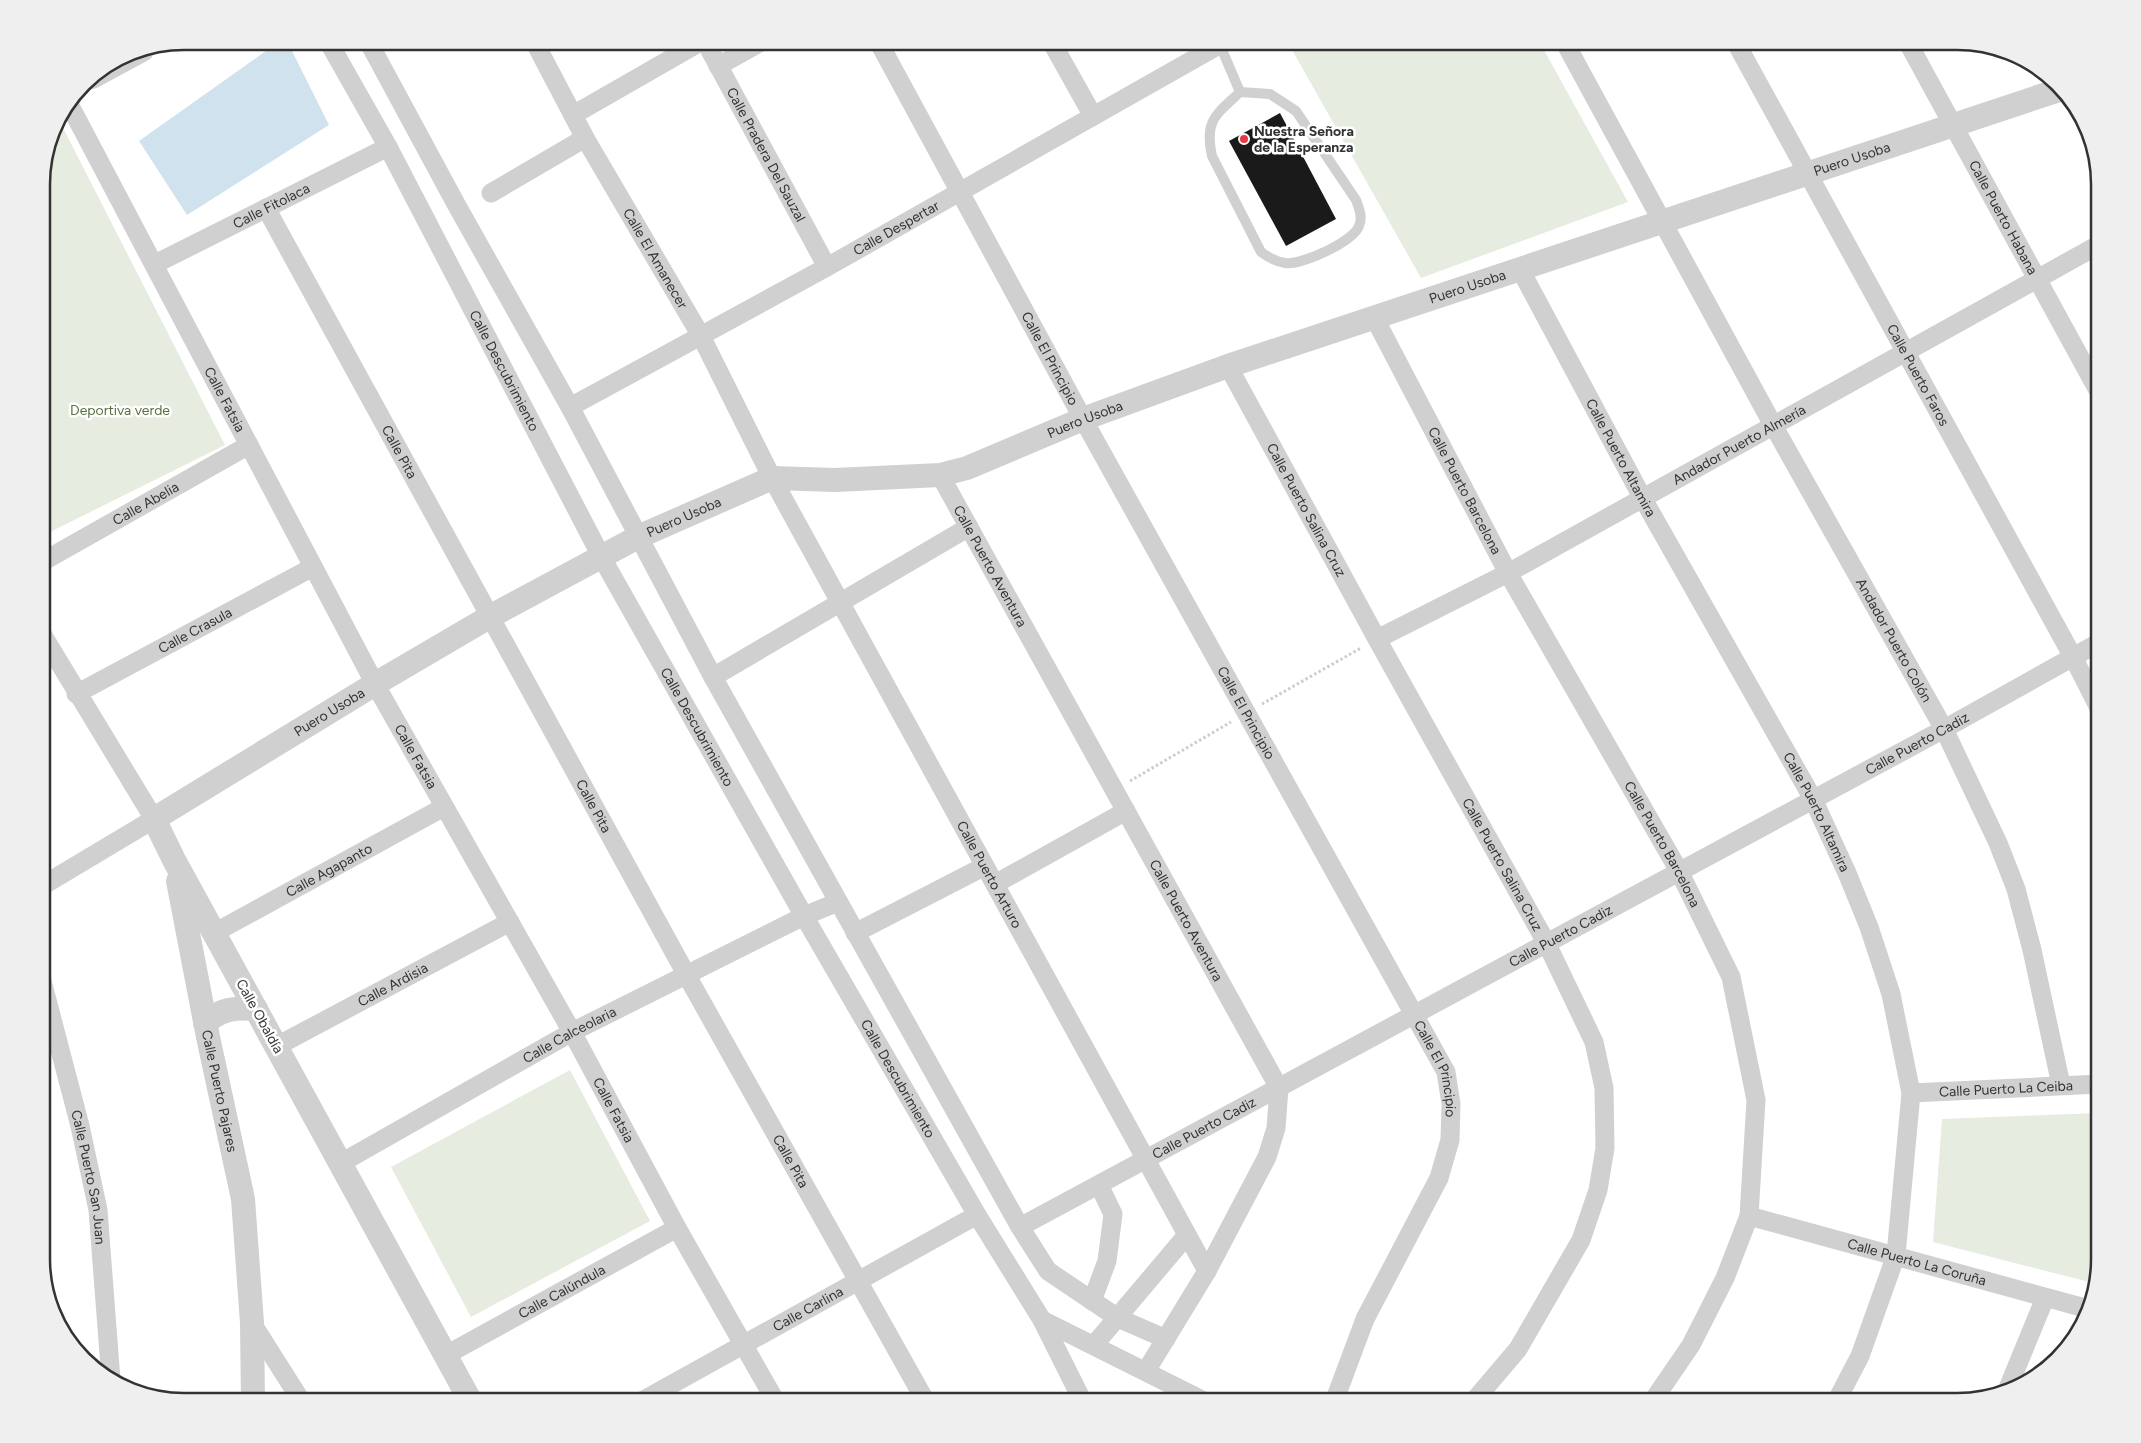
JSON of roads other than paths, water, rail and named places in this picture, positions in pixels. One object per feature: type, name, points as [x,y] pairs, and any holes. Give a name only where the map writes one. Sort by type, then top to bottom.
[{"type":"street","name":"Calle Descubrimiento","points":[[333,50],[388,147],[602,558],[804,916],[977,1216],[1042,1320],[1079,1393]]},
{"type":"street","points":[[373,50],[456,204],[570,407],[713,677],[1020,1227],[1048,1271],[1118,1318],[1166,1339]]},
{"type":"street","name":"Calle El Amanecer","points":[[539,50],[585,138],[701,336],[772,478]]},
{"type":"street","points":[[573,114],[687,50]]},
{"type":"street","name":"Calle Pradera Del Sauzal","points":[[708,50],[826,267]]},
{"type":"street","points":[[718,66],[747,50]]},
{"type":"street","name":"Calle El Principio","points":[[883,50],[1083,420],[1446,1072],[1451,1104],[1450,1140],[1439,1178],[1365,1320],[1337,1393]]},
{"type":"street","points":[[1056,50],[1093,116]]},
{"type":"street","name":"Calle Despertar","points":[[570,407],[826,267],[1207,50]]},
{"type":"street","name":"Andador Puerto Colón","points":[[1569,50],[1664,221],[1773,425],[1944,729],[1998,843],[2016,889],[2032,950],[2061,1085]]},
{"type":"street","name":"Calle Puerto Faros","points":[[1741,50],[2091,692]]},
{"type":"street","name":"Calle Puerto Habana","points":[[1911,50],[2091,378]]},
{"type":"street","name":"Puero Usoba","points":[[154,819],[374,684],[491,616],[638,538],[772,478],[835,480],[940,475],[999,456],[1083,420],[1228,366],[2054,92]]},
{"type":"street","name":"Calle Fatsia","points":[[73,110],[374,684],[572,1032],[677,1228],[771,1393]]},
{"type":"street","points":[[491,193],[585,138]]},
{"type":"street","name":"Calle Fitolaca","points":[[155,264],[388,147]]},
{"type":"street","name":"Calle Pita","points":[[266,208],[686,974],[921,1393]]},
{"type":"street","name":"Andador Puerto Almería","points":[[1377,639],[1508,573],[2091,249]]},
{"type":"street","name":"Calle Puerto Altamira","points":[[1520,269],[1642,497],[1813,799],[1847,873],[1872,935],[1891,994],[1912,1093],[1896,1255],[1860,1356],[1841,1393]]},
{"type":"street","name":"Calle Puerto Barcelona","points":[[1374,317],[1508,573],[1679,871],[1731,977],[1756,1100],[1749,1216],[1726,1278],[1691,1345],[1658,1393]]},
{"type":"street","name":"Calle Puerto Salina Cruz","points":[[1228,366],[1547,944],[1594,1042],[1604,1088],[1605,1148],[1598,1190],[1581,1240],[1518,1349],[1481,1393]]},
{"type":"street","name":"Calle Abelia","points":[[50,557],[249,445]]},
{"type":"street","name":"Calle Puerto Aventura","points":[[940,475],[1279,1088]]},
{"type":"street","name":"Calle Puerto Arturo","points":[[772,478],[842,602],[1207,1271]]},
{"type":"street","points":[[713,677],[969,527]]},
{"type":"street","name":"Calle Crasula","points":[[76,694],[313,567]]},
{"type":"street","name":"Calle Puerto Cadiz","points":[[1020,1227],[1547,944],[1944,729],[2091,647]]},
{"type":"street","name":"Calle Obaldía","points":[[50,648],[76,694],[154,819],[174,860],[466,1393]]},
{"type":"street","name":"Calle Agapanto","points":[[214,932],[444,807]]},
{"type":"street","points":[[995,884],[1126,811]]},
{"type":"street","points":[[50,881],[154,819]]},
{"type":"street","name":"Calle Puerto Pajares","points":[[174,860],[205,1023],[243,1199],[252,1323],[253,1393]]},
{"type":"street","points":[[855,933],[985,866]]},
{"type":"street","name":"Calle Calceolaria","points":[[341,1163],[572,1032],[804,916],[838,902]]},
{"type":"street","name":"Calle Ardisia","points":[[277,1046],[510,922]]},
{"type":"street","points":[[205,1023],[216,1014],[228,1009],[256,1009]]},
{"type":"street","name":"Calle Puerto San Juan","points":[[50,1012],[80,1126],[98,1210],[110,1370]]},
{"type":"street","name":"Calle Puerto La Ceiba","points":[[1912,1093],[2091,1084]]},
{"type":"street","points":[[1146,1371],[1207,1271],[1267,1157],[1276,1128],[1279,1088]]},
{"type":"street","points":[[1092,1301],[1107,1261],[1113,1214],[1099,1185]]},
{"type":"street","name":"Calle Carlina","points":[[657,1393],[977,1216]]},
{"type":"street","name":"Calle Puerto La Coruña","points":[[1749,1216],[2082,1307]]},
{"type":"street","name":"Calle Calúndula","points":[[446,1354],[677,1228]]},
{"type":"street","points":[[1094,1346],[1187,1236]]},
{"type":"street","points":[[2011,1381],[2045,1298]]},
{"type":"street","points":[[1042,1320],[1189,1393]]},
{"type":"street","name":"Calle Puerto Pajares","points":[[252,1323],[296,1393]]},
{"type":"lane","points":[[1224,50],[1240,92]]},
{"type":"lane","points":[[1240,92],[1270,94],[1296,111],[1356,200],[1361,214],[1359,226],[1352,236],[1329,250],[1298,262],[1285,263],[1272,259],[1261,252],[1212,156],[1209,141],[1209,128],[1217,114],[1240,92]]},
{"type":"water","points":[[267,50],[292,50],[329,125],[187,215],[139,141]]},
{"type":"place","name":"Nuestra Señora de la Esperanza","points":[[1244,139]]},
{"type":"park label","name":"Deportiva verde","points":[[120,410]]}]
